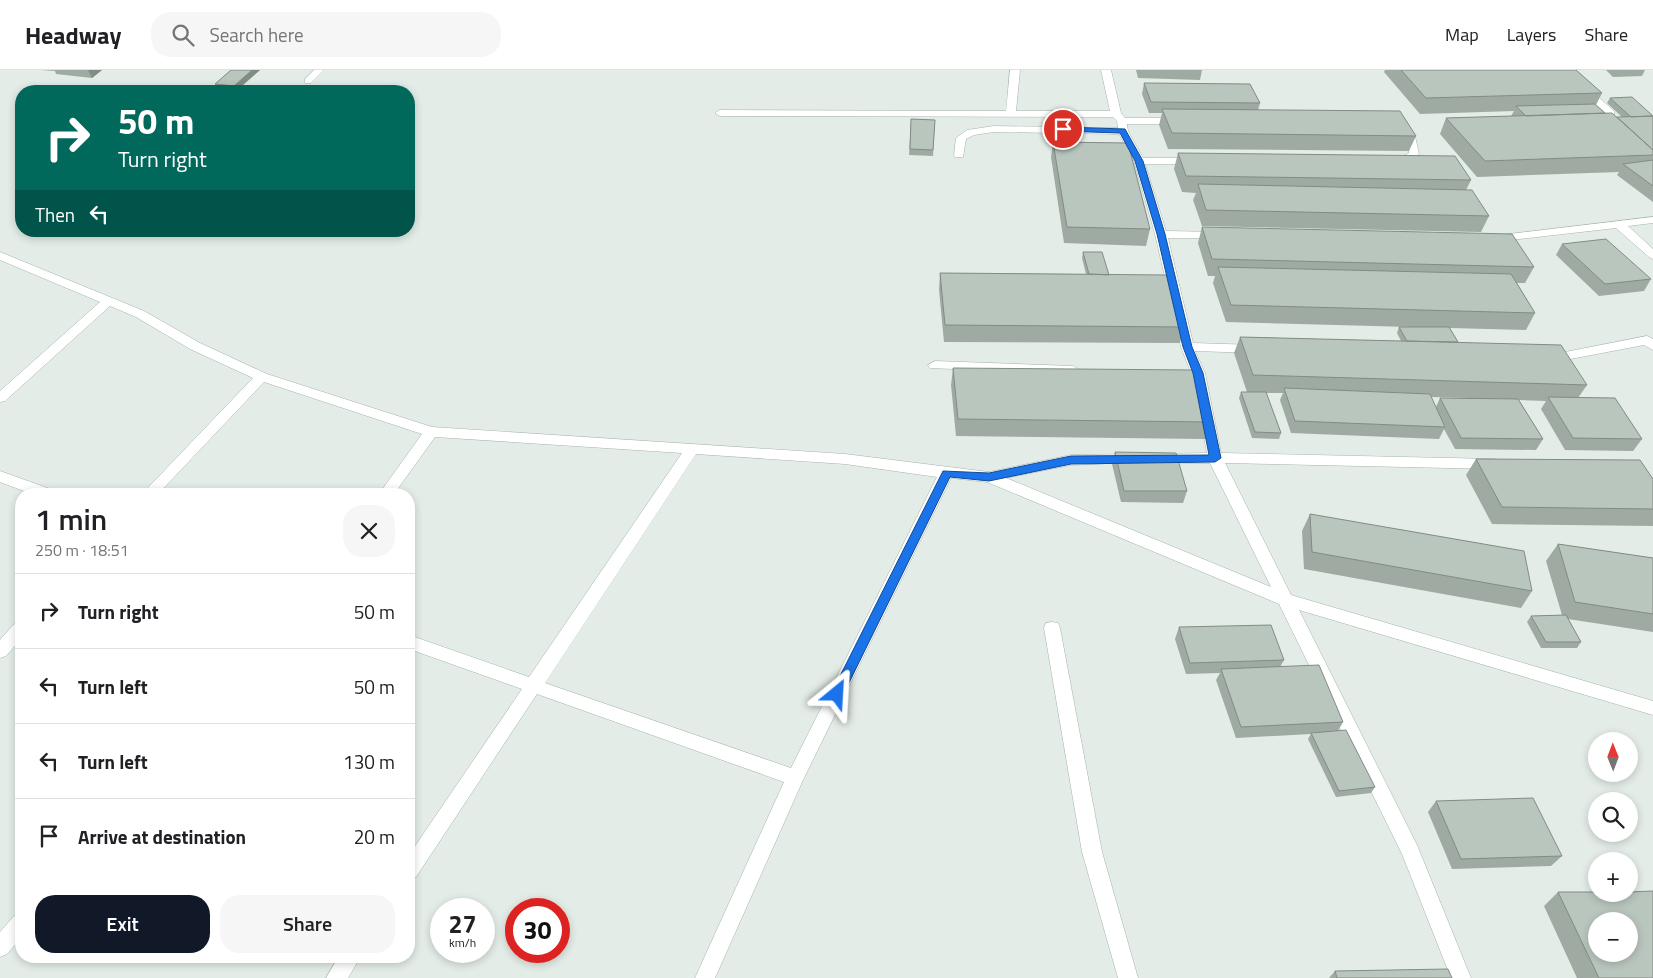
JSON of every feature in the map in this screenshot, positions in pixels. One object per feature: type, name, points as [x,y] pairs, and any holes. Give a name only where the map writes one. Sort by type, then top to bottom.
[{"type":"street","points":[[308,81],[319,70]]},
{"type":"street","points":[[1011,114],[1015,70]]},
{"type":"street","points":[[1106,70],[1120,122],[1139,161],[1161,234],[1187,347],[1198,373],[1215,458],[1410,851],[1462,978]]},
{"type":"street","points":[[1562,70],[1610,114]]},
{"type":"street","points":[[720,113],[1011,114],[1120,122]]},
{"type":"street","points":[[959,155],[961,138],[971,132],[1120,122],[1192,121]]},
{"type":"street","points":[[1383,161],[1402,161],[1414,154],[1410,136],[1392,124]]},
{"type":"street","points":[[1139,161],[1206,161]]},
{"type":"street","points":[[1486,240],[1653,220]]},
{"type":"street","points":[[1620,224],[1653,255]]},
{"type":"street","points":[[1161,234],[1230,236]]},
{"type":"street","points":[[0,256],[140,314],[195,346],[262,377],[431,432],[845,459],[989,477],[1071,460],[1215,458],[1505,464]]},
{"type":"street","points":[[0,398],[108,301]]},
{"type":"street","points":[[1532,356],[1560,357],[1651,342]]},
{"type":"street","points":[[1187,347],[1273,349]]},
{"type":"street","points":[[935,365],[1084,370]]},
{"type":"street","points":[[1182,373],[1198,373]]},
{"type":"street","points":[[155,488],[262,377]]},
{"type":"street","points":[[390,488],[431,432]]},
{"type":"street","points":[[415,862],[691,450]]},
{"type":"street","points":[[705,978],[795,778],[946,473]]},
{"type":"street","points":[[0,476],[32,488]]},
{"type":"street","points":[[989,477],[1286,600],[1653,708]]},
{"type":"street","points":[[1052,628],[1092,852],[1128,978]]},
{"type":"street","points":[[0,651],[15,635]]},
{"type":"street","points":[[415,644],[795,778]]},
{"type":"street","points":[[0,947],[15,930]]},
{"type":"street","points":[[336,978],[346,963]]},
{"type":"building","points":[[231,70],[252,70],[235,85],[215,84]]},
{"type":"building","points":[[1401,70],[1576,70],[1602,93],[1426,98]]},
{"type":"building","points":[[1144,83],[1250,84],[1260,103],[1151,102]]},
{"type":"building","points":[[1632,97],[1653,116],[1631,117],[1610,98]]},
{"type":"building","points":[[1595,104],[1605,113],[1526,116],[1516,106]]},
{"type":"building","points":[[1162,109],[1400,111],[1416,136],[1172,133]]},
{"type":"building","points":[[1612,113],[1653,150],[1653,155],[1485,161],[1446,118]]},
{"type":"building","points":[[1653,116],[1653,150],[1617,117]]},
{"type":"building","points":[[911,119],[935,120],[933,150],[910,149]]},
{"type":"building","points":[[1053,142],[1128,143],[1150,229],[1067,227]]},
{"type":"building","points":[[1178,153],[1455,156],[1471,180],[1186,176]]},
{"type":"building","points":[[1653,160],[1653,186],[1623,164]]},
{"type":"building","points":[[1198,184],[1472,190],[1489,216],[1206,210]]},
{"type":"building","points":[[1202,227],[1512,234],[1534,267],[1212,259]]},
{"type":"building","points":[[1606,239],[1651,279],[1605,284],[1562,244]]},
{"type":"building","points":[[1083,252],[1102,252],[1109,275],[1089,274]]},
{"type":"building","points":[[1218,267],[1511,274],[1535,313],[1231,305]]},
{"type":"building","points":[[940,273],[1168,275],[1185,327],[945,325]]},
{"type":"building","points":[[1399,327],[1449,327],[1458,342],[1407,341]]},
{"type":"building","points":[[1240,337],[1561,345],[1587,385],[1253,375]]},
{"type":"building","points":[[953,368],[1194,370],[1211,422],[958,419]]},
{"type":"building","points":[[1284,388],[1430,394],[1445,427],[1295,421]]},
{"type":"building","points":[[1241,392],[1266,392],[1281,433],[1255,432]]},
{"type":"building","points":[[1548,397],[1615,398],[1642,439],[1573,438]]},
{"type":"building","points":[[1440,398],[1518,399],[1543,439],[1461,438]]},
{"type":"building","points":[[1115,452],[1176,453],[1187,491],[1124,491]]},
{"type":"building","points":[[1476,459],[1640,460],[1653,479],[1653,509],[1502,507]]},
{"type":"building","points":[[1310,514],[1524,551],[1532,591],[1312,552]]},
{"type":"building","points":[[1558,544],[1653,558],[1653,614],[1575,602]]},
{"type":"building","points":[[1566,615],[1581,642],[1546,642],[1531,616]]},
{"type":"building","points":[[1271,625],[1284,660],[1190,663],[1179,627]]},
{"type":"building","points":[[1319,665],[1343,722],[1241,727],[1221,669]]},
{"type":"building","points":[[1346,730],[1375,787],[1339,791],[1311,733]]},
{"type":"building","points":[[1533,798],[1562,856],[1461,859],[1436,801]]},
{"type":"building","points":[[1653,891],[1653,978],[1599,978],[1591,962],[1638,962],[1638,912],[1588,912],[1588,955],[1558,892],[1588,892],[1588,902],[1638,902],[1638,892]]},
{"type":"building","points":[[1448,969],[1452,978],[1337,978],[1335,971]]},
{"type":"route","points":[[837,694],[946,473],[989,477],[1071,460],[1215,458],[1198,373],[1187,347],[1161,234],[1139,161],[1123,131],[1063,129]]}]
